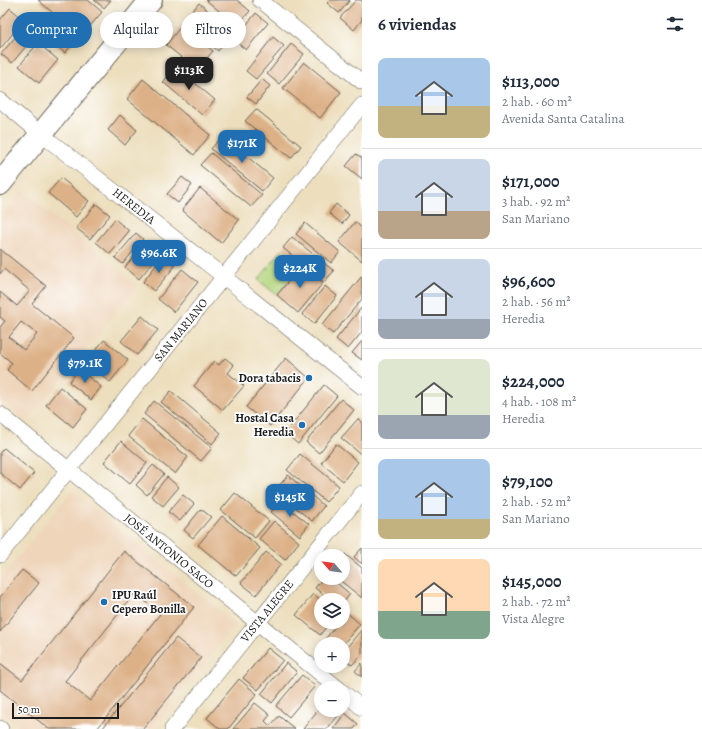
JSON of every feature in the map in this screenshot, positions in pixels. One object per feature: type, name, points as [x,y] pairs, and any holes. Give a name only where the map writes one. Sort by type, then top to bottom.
[{"type":"main road","points":[[0,184],[151,0]]},
{"type":"street","points":[[260,0],[362,82]]},
{"type":"street","name":"HEREDIA","points":[[0,100],[41,134],[224,276],[362,387]]},
{"type":"street","name":"SAN MARIANO","points":[[0,555],[362,105]]},
{"type":"street","name":"JOSÉ ANTONIO SACO","points":[[0,414],[329,681]]},
{"type":"street","name":"VISTA ALEGRE","points":[[172,729],[362,494]]},
{"type":"street","points":[[350,698],[362,708]]},
{"type":"shaded area","points":[[22,191],[138,286],[27,422],[0,400],[0,218]]},
{"type":"shaded area","name":"IPU Raúl Cepero Bonilla","points":[[72,491],[236,624],[151,729],[22,729],[0,711],[0,579]]},
{"type":"green space","points":[[282,250],[300,266],[277,295],[258,280]]},
{"type":"building","points":[[38,0],[88,0],[102,12],[100,12],[100,14],[92,24],[92,12],[52,12]]},
{"type":"building","points":[[94,0],[111,0],[104,8]]},
{"type":"building","points":[[206,0],[237,0],[250,11],[246,16],[246,12],[220,12]]},
{"type":"building","points":[[330,0],[350,0],[339,13],[327,3]]},
{"type":"building","points":[[356,0],[362,0],[362,20],[354,30],[340,18]]},
{"type":"building","points":[[199,3],[210,12],[192,12]]},
{"type":"building","points":[[10,8],[15,12],[12,12],[12,34],[0,49],[0,20]]},
{"type":"building","points":[[256,13],[268,23],[246,50],[244,48],[246,48],[246,25]]},
{"type":"building","points":[[181,26],[181,48],[209,48],[213,51],[197,70],[170,48],[173,48],[173,36]]},
{"type":"building","points":[[273,37],[284,46],[256,79],[246,71]]},
{"type":"building","points":[[12,41],[12,48],[25,48],[12,63],[1,54]]},
{"type":"building","points":[[291,44],[304,54],[279,84],[267,74]]},
{"type":"building","points":[[34,48],[44,48],[58,60],[39,83],[19,66]]},
{"type":"building","points":[[59,48],[69,48],[65,53]]},
{"type":"building","points":[[304,62],[341,92],[320,118],[283,88]]},
{"type":"building","points":[[176,67],[215,100],[202,115],[163,82]]},
{"type":"building","points":[[143,79],[210,135],[194,155],[127,99]]},
{"type":"building","points":[[262,79],[270,86],[256,104],[247,97]]},
{"type":"building","points":[[256,109],[301,146],[291,158],[245,121]]},
{"type":"building","points":[[120,115],[137,130],[125,145],[108,130]]},
{"type":"building","points":[[222,136],[273,178],[262,191],[211,149]]},
{"type":"building","points":[[211,153],[262,195],[251,207],[200,165]]},
{"type":"building","points":[[356,154],[362,158],[362,179],[346,166]]},
{"type":"building","points":[[182,177],[192,185],[178,203],[167,194]]},
{"type":"building","points":[[61,178],[89,201],[76,217],[48,193]]},
{"type":"building","points":[[200,188],[239,220],[221,243],[182,210]]},
{"type":"building","points":[[96,204],[110,215],[90,239],[76,228]]},
{"type":"building","points":[[336,204],[349,215],[342,224],[329,213]]},
{"type":"building","points":[[115,219],[129,231],[110,254],[96,242]]},
{"type":"building","points":[[355,222],[362,228],[362,261],[339,242]]},
{"type":"building","points":[[305,223],[340,252],[331,263],[296,234]]},
{"type":"building","points":[[136,233],[143,239],[123,264],[115,258]]},
{"type":"building","points":[[292,237],[334,271],[324,282],[283,248]]},
{"type":"building","points":[[147,241],[161,252],[139,279],[125,267]]},
{"type":"building","points":[[0,249],[46,286],[32,304],[74,338],[32,391],[7,370],[12,363],[0,353],[0,327],[5,321],[0,317],[0,292],[17,306],[30,291],[4,269],[0,274]],"holes":[[[21,322],[37,334],[24,350],[9,337]]]},
{"type":"building","points":[[163,256],[175,266],[154,291],[143,282]]},
{"type":"building","points":[[302,265],[323,283],[298,313],[277,295]]},
{"type":"building","points":[[182,269],[198,282],[174,312],[158,299]]},
{"type":"building","points":[[362,276],[362,299],[333,334],[322,325]]},
{"type":"building","points":[[325,286],[337,296],[314,324],[302,314]]},
{"type":"building","points":[[362,307],[362,332],[348,349],[336,339]]},
{"type":"building","points":[[142,316],[158,330],[137,355],[121,341]]},
{"type":"building","points":[[104,340],[128,360],[110,382],[86,362]]},
{"type":"building","points":[[362,341],[362,360],[352,353]]},
{"type":"building","points":[[225,358],[234,365],[228,373],[244,386],[223,410],[194,386],[214,361],[219,365]]},
{"type":"building","points":[[286,358],[309,378],[270,426],[246,407]]},
{"type":"building","points":[[79,369],[101,387],[91,400],[69,382]]},
{"type":"building","points":[[324,385],[337,396],[298,444],[285,433]]},
{"type":"building","points":[[60,387],[87,409],[73,427],[46,405]]},
{"type":"building","points":[[171,391],[221,433],[212,444],[161,402]]},
{"type":"building","points":[[341,399],[354,410],[319,453],[306,442]]},
{"type":"building","points":[[154,401],[212,448],[201,461],[144,414]]},
{"type":"building","points":[[142,419],[188,457],[175,474],[128,436]]},
{"type":"building","points":[[358,419],[362,422],[362,455],[341,438]]},
{"type":"building","points":[[121,441],[147,463],[130,484],[104,462]]},
{"type":"building","points":[[336,444],[358,462],[343,481],[321,463]]},
{"type":"building","points":[[4,448],[34,473],[20,490],[0,473],[0,452]]},
{"type":"building","points":[[300,454],[339,486],[326,502],[287,470]]},
{"type":"building","points":[[153,465],[164,474],[147,495],[136,485]]},
{"type":"building","points":[[288,475],[324,506],[312,521],[275,491]]},
{"type":"building","points":[[167,477],[179,487],[163,506],[151,496]]},
{"type":"building","points":[[235,493],[269,521],[255,538],[221,510]]},
{"type":"building","points":[[183,495],[194,504],[180,521],[168,512]]},
{"type":"building","points":[[280,501],[309,524],[300,536],[271,512]]},
{"type":"building","points":[[201,509],[211,517],[193,538],[184,530]]},
{"type":"building","points":[[222,516],[260,548],[236,576],[198,545]]},
{"type":"building","points":[[274,521],[299,542],[285,560],[259,539]]},
{"type":"building","points":[[362,548],[362,564],[354,557]]},
{"type":"building","points":[[124,551],[194,607],[97,729],[49,729],[0,690],[0,663],[22,680]],"holes":[[[135,593],[160,614],[90,701],[65,681]]]},
{"type":"building","points":[[266,552],[281,564],[256,595],[241,583]]},
{"type":"building","points":[[350,558],[362,568],[362,598],[346,585],[350,585]]},
{"type":"building","points":[[22,570],[39,583],[0,632],[0,597]]},
{"type":"building","points":[[317,585],[339,585],[349,593],[321,593],[315,588]]},
{"type":"building","points":[[313,594],[314,629],[325,629],[320,635],[296,615]]},
{"type":"building","points":[[350,615],[360,624],[349,637],[327,637],[333,629],[350,629]]},
{"type":"building","points":[[362,629],[362,654],[352,665],[350,663],[350,644]]},
{"type":"building","points":[[176,638],[201,658],[143,729],[102,729]]},
{"type":"building","points":[[268,648],[283,660],[258,690],[243,678]]},
{"type":"building","points":[[286,663],[297,672],[272,703],[261,694]]},
{"type":"building","points":[[362,663],[362,677],[355,671]]},
{"type":"building","points":[[302,675],[314,685],[314,687],[289,717],[276,706]]},
{"type":"building","points":[[239,679],[257,694],[228,729],[220,729],[207,718]]},
{"type":"building","points":[[255,703],[270,715],[265,721],[270,726],[279,716],[295,729],[233,729]]},
{"type":"building","points":[[314,715],[314,717],[337,717],[327,729],[303,729]]},
{"type":"building","points":[[342,717],[350,717],[358,724],[354,729],[333,729]]},
{"type":"place","name":"Dora tabacis","points":[[309,378]]},
{"type":"place","name":"Hostal Casa Heredia","points":[[302,425]]},
{"type":"place","name":"IPU Raúl Cepero Bonilla","points":[[104,602]]}]
